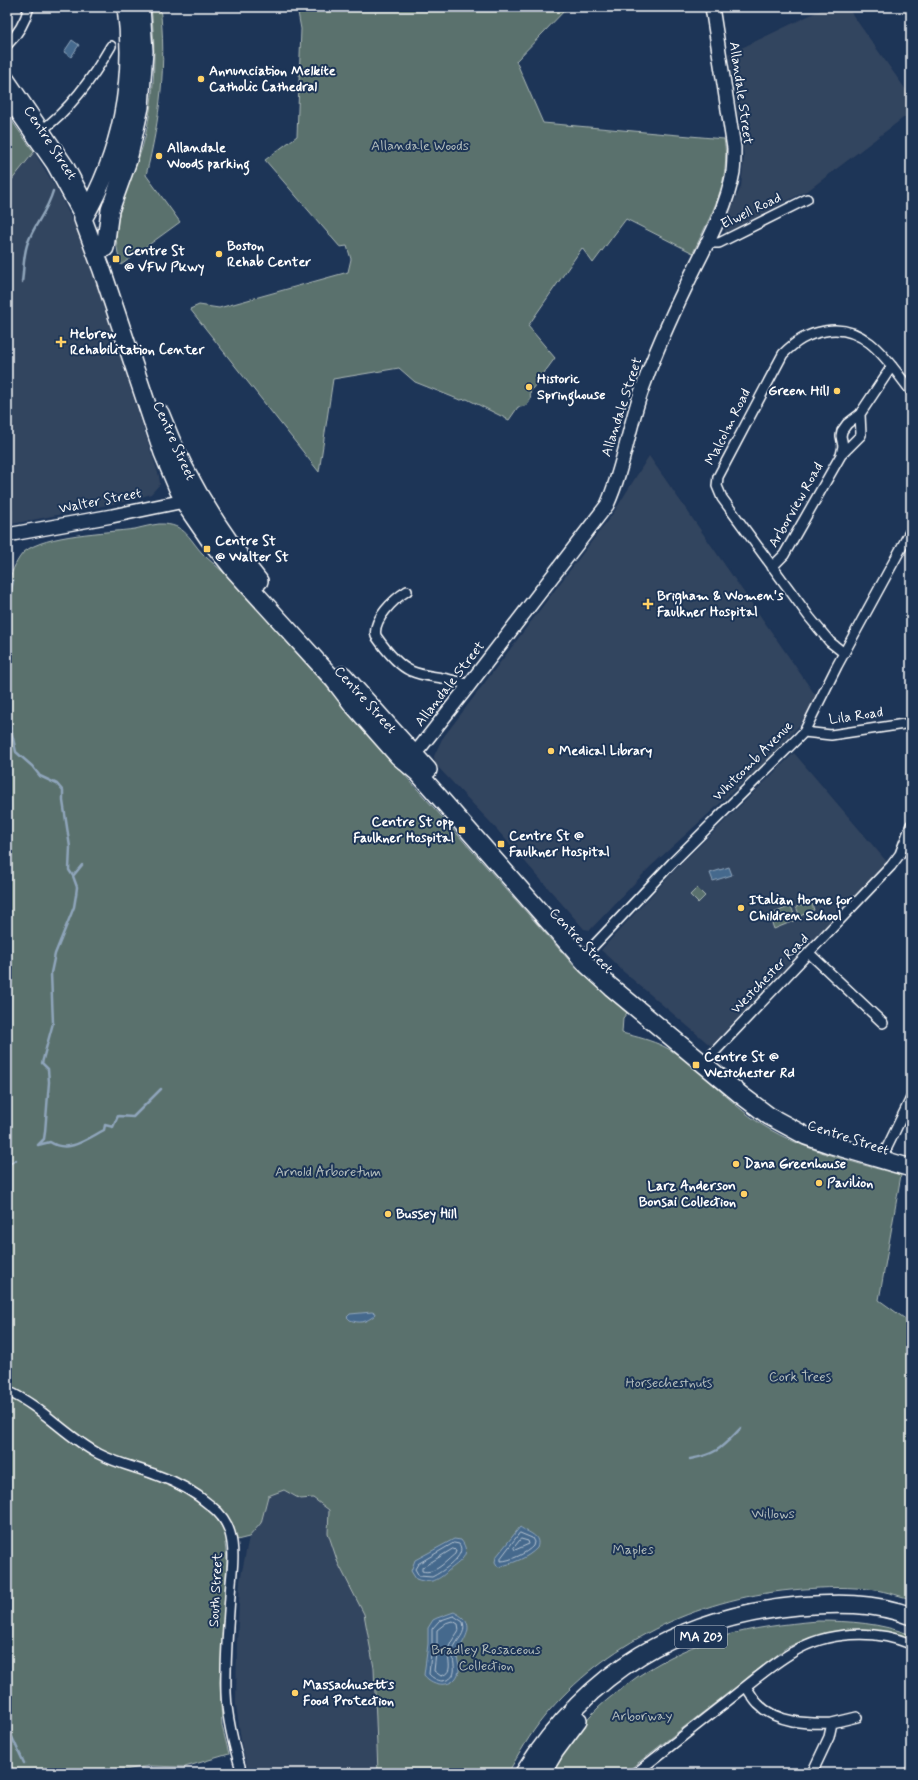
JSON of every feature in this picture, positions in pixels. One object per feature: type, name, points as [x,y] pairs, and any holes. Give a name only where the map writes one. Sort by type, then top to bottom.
[{"type":"highway","points":[[86,214],[108,170],[123,118],[129,64],[126,7]]},
{"type":"highway","points":[[105,248],[109,212],[132,147],[140,107],[144,58],[141,7]]},
{"type":"highway","name":"Centre Street","points":[[86,214],[105,248],[162,418],[191,498],[198,525],[220,553],[334,680],[369,723],[410,759],[427,784],[585,955],[621,982],[707,1060],[761,1098],[795,1120],[883,1155],[911,1168]]},
{"type":"highway","name":"Centre Street","points":[[86,214],[102,270],[163,453],[191,498]]},
{"type":"highway","name":"Centre Street","points":[[883,1155],[911,1158]]},
{"type":"highway","name":"MA 203","points":[[524,1773],[557,1728],[600,1684],[648,1650],[686,1631],[717,1620],[748,1612],[822,1604],[872,1606],[911,1616]]},
{"type":"highway","name":"MA 203","points":[[542,1773],[555,1751],[571,1729],[601,1698],[647,1664],[671,1650],[697,1638],[756,1622],[824,1615],[865,1616],[890,1621],[911,1628]]},
{"type":"street","points":[[7,45],[21,28],[29,7]]},
{"type":"street","name":"Allandale Street","points":[[410,759],[469,685],[607,505],[614,491],[643,385],[683,293],[717,223],[727,196],[733,172],[734,148],[712,7]]},
{"type":"street","points":[[38,133],[57,119],[75,99],[92,77],[112,46]]},
{"type":"street","name":"Centre Street","points":[[7,78],[38,133]]},
{"type":"street","name":"Centre Street","points":[[7,98],[67,166],[86,214]]},
{"type":"street","name":"Elwell Road","points":[[707,243],[719,243],[807,199]]},
{"type":"street","name":"Malcolm Road","points":[[844,653],[830,642],[772,567],[722,498],[717,486],[718,478],[721,469],[783,354],[804,336],[824,331],[843,329],[854,332],[873,344],[892,366]]},
{"type":"street","points":[[892,366],[911,391]]},
{"type":"street","name":"Arborview Road","points":[[841,455],[843,446],[841,436],[842,431],[847,424],[860,414],[892,366]]},
{"type":"street","name":"Arborview Road","points":[[772,567],[788,548],[841,455],[861,435],[860,414]]},
{"type":"street","name":"Walter Street","points":[[7,535],[112,516],[191,498]]},
{"type":"street","name":"Whitcomb Avenue","points":[[585,955],[735,799],[804,732],[844,653],[911,530]]},
{"type":"street","points":[[407,591],[397,599],[377,621],[376,636],[396,660],[412,672],[429,677],[451,679],[469,685]]},
{"type":"street","name":"Lila Road","points":[[804,732],[831,734],[911,722]]},
{"type":"street","name":"Westchester Road","points":[[707,1060],[891,866],[900,854],[911,825]]},
{"type":"street","points":[[809,953],[883,1023]]},
{"type":"street","points":[[883,1155],[911,1098]]},
{"type":"street","name":"South Street","points":[[7,1391],[25,1400],[92,1450],[109,1459],[160,1476],[178,1484],[208,1503],[223,1518],[230,1532],[233,1557],[226,1674],[227,1712],[242,1773]]},
{"type":"street","points":[[636,1773],[794,1651],[828,1638],[866,1634],[890,1637],[911,1644]]},
{"type":"street","points":[[746,1687],[759,1705],[770,1713],[799,1722],[832,1723],[857,1717]]},
{"type":"street","points":[[812,1773],[829,1737],[832,1723]]},
{"type":"shaded area","points":[[827,7],[847,7],[911,97],[911,112],[810,189],[725,233],[724,224],[741,187],[744,156],[729,54]]},
{"type":"shaded area","name":"Hebrew Rehabilitation Center","points":[[34,152],[59,193],[77,230],[93,273],[159,476],[160,484],[151,494],[132,500],[7,525],[7,186]]},
{"type":"shaded area","name":"Brigham & Women's Faulkner Hospital","points":[[649,456],[816,696],[803,721],[772,756],[650,867],[590,930],[584,929],[492,824],[435,764],[434,756],[442,739],[614,512]]},
{"type":"shaded area","name":"Italian Home for Children School","points":[[794,753],[887,862],[711,1046],[625,973],[601,950],[674,871]]},
{"type":"shaded area","points":[[284,1490],[300,1499],[313,1498],[329,1510],[328,1533],[338,1563],[364,1614],[374,1668],[378,1773],[249,1773],[242,1748],[236,1704],[240,1581],[249,1537],[261,1523],[268,1496]]},
{"type":"green space","points":[[151,7],[160,7],[163,49],[161,91],[155,133],[146,175],[180,222],[121,265],[117,248],[116,231],[123,200],[145,137],[153,88],[154,39]]},
{"type":"green space","name":"Allandale Woods","points":[[297,7],[568,7],[516,61],[543,123],[724,139],[726,154],[722,184],[718,198],[693,253],[626,219],[593,263],[582,248],[528,326],[555,358],[530,392],[530,401],[527,405],[518,407],[509,420],[467,399],[460,400],[415,382],[399,368],[333,379],[319,472],[190,309],[199,305],[219,308],[348,272],[351,259],[347,246],[340,247],[265,160],[297,136],[301,29]]},
{"type":"green space","points":[[7,114],[34,152],[7,186]]},
{"type":"green space","name":"Arnold Arboretum","points":[[159,524],[176,526],[182,530],[206,557],[230,578],[576,968],[627,1013],[623,1018],[622,1033],[654,1042],[677,1054],[755,1120],[788,1139],[825,1154],[901,1175],[879,1300],[911,1323],[911,1599],[873,1590],[829,1588],[791,1590],[756,1595],[721,1603],[687,1615],[655,1629],[624,1647],[595,1667],[568,1691],[544,1717],[529,1737],[508,1773],[378,1773],[374,1668],[364,1614],[338,1563],[328,1533],[329,1510],[313,1498],[300,1499],[284,1490],[268,1496],[261,1523],[249,1537],[225,1543],[227,1559],[220,1682],[222,1726],[229,1754],[185,1767],[149,1766],[104,1773],[7,1773],[7,579],[9,579],[17,561],[24,552],[47,541],[77,535],[135,529]]},
{"type":"green space","points":[[697,888],[705,896],[698,903],[690,895]]},
{"type":"green space","points":[[811,901],[814,910],[800,916],[796,907]]},
{"type":"green space","points":[[791,906],[796,920],[774,929],[769,915]]},
{"type":"green space","name":"Arborway","points":[[818,1621],[854,1622],[877,1625],[911,1635],[911,1640],[879,1632],[848,1630],[832,1632],[802,1641],[786,1648],[625,1773],[550,1773],[579,1729],[590,1716],[613,1695],[659,1663],[702,1643],[723,1636],[792,1623]]},
{"type":"water","points":[[72,40],[79,45],[71,57],[64,52]]},
{"type":"water","points":[[729,867],[732,875],[713,881],[710,873]]},
{"type":"water","points":[[375,1313],[374,1316],[363,1322],[350,1320],[347,1317],[350,1314]]},
{"type":"water","points":[[520,1527],[536,1537],[538,1540],[537,1548],[529,1555],[519,1560],[498,1567],[495,1562],[496,1557]]},
{"type":"water","points":[[454,1539],[461,1540],[464,1545],[466,1550],[463,1558],[443,1576],[436,1580],[422,1581],[416,1579],[411,1571],[415,1560]]},
{"type":"water","points":[[454,1612],[460,1615],[468,1625],[467,1634],[457,1652],[459,1671],[457,1677],[453,1681],[438,1684],[428,1679],[424,1675],[428,1644],[428,1628],[433,1620]]},
{"type":"waterway","points":[[22,282],[26,247],[34,229],[48,205],[53,191]]},
{"type":"waterway","points":[[7,502],[11,510],[11,519]]},
{"type":"waterway","points":[[7,612],[13,580]]},
{"type":"waterway","points":[[7,711],[16,752],[32,766],[40,776],[57,784],[63,791],[63,801],[70,847],[69,870],[77,887],[74,907],[55,954],[51,973],[53,1023],[42,1063],[48,1069],[49,1082],[44,1139],[38,1145]]},
{"type":"waterway","points":[[73,876],[82,865]]},
{"type":"waterway","points":[[38,1145],[50,1142],[57,1145],[71,1146],[84,1141],[104,1130],[105,1125],[113,1127],[118,1116],[133,1117],[161,1089]]},
{"type":"waterway","points":[[7,1165],[16,1160]]},
{"type":"waterway","points":[[690,1459],[707,1455],[719,1449],[741,1428]]},
{"type":"waterway","points":[[7,1731],[12,1737],[24,1763]]},
{"type":"place","name":"Annunciation Melkite Catholic Cathedral","points":[[201,79]]},
{"type":"place","name":"Allandale Woods parking","points":[[159,156]]},
{"type":"place","name":"Boston Rehab Center","points":[[219,254]]},
{"type":"place","name":"Centre St @ VFW Pkwy","points":[[116,259]]},
{"type":"place","name":"Hebrew Rehabilitation Center","points":[[61,342]]},
{"type":"place","name":"Historic Springhouse","points":[[529,387]]},
{"type":"place","name":"Green Hill","points":[[837,391]]},
{"type":"place","name":"Centre St @ Walter St","points":[[207,549]]},
{"type":"place","name":"Brigham & Women's Faulkner Hospital","points":[[648,604]]},
{"type":"place","name":"Medical Library","points":[[551,751]]},
{"type":"place","name":"Centre St opp Faulkner Hospital","points":[[462,830]]},
{"type":"place","name":"Centre St @ Faulkner Hospital","points":[[501,844]]},
{"type":"place","name":"Italian Home for Children School","points":[[741,908]]},
{"type":"place","name":"Centre St @ Westchester Rd","points":[[696,1065]]},
{"type":"place","name":"Dana Greenhouse","points":[[736,1164]]},
{"type":"place","name":"Pavilion","points":[[819,1183]]},
{"type":"place","name":"Larz Anderson Bonsai Collection","points":[[744,1194]]},
{"type":"place","name":"Bussey Hill","points":[[388,1214]]},
{"type":"place","name":"Massachusetts Food Protection","points":[[295,1693]]},
{"type":"park label","name":"Cork Trees","points":[[800,1377]]},
{"type":"park label","name":"Horsechestnuts","points":[[669,1383]]},
{"type":"park label","name":"Willows","points":[[773,1514]]},
{"type":"park label","name":"Maples","points":[[633,1550]]},
{"type":"park label","name":"Bradley Rosaceous Collection","points":[[486,1658]]}]
